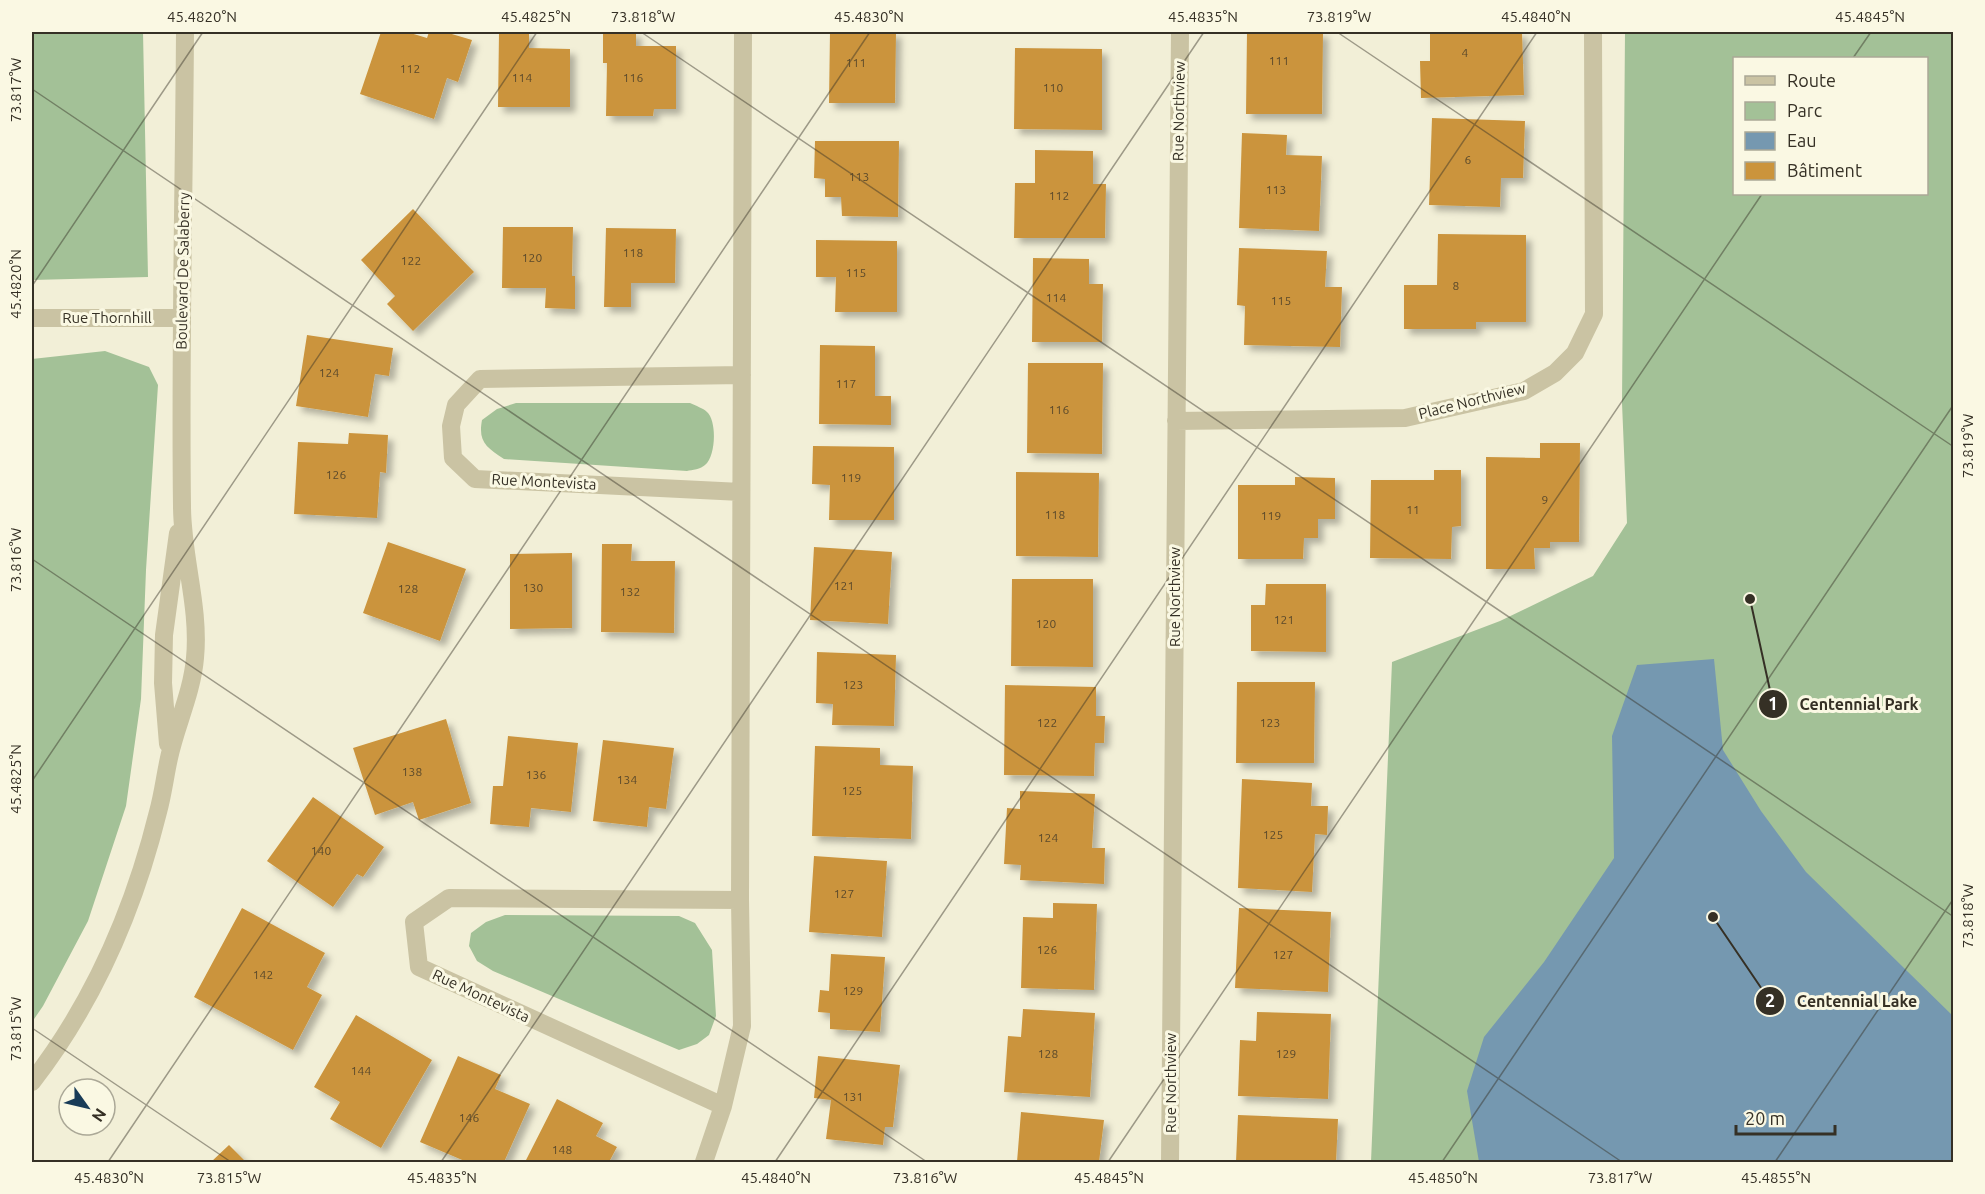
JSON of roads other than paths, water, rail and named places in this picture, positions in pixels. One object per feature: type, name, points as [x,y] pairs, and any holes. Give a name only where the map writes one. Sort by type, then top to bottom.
[{"type":"street","name":"Boulevard De Salaberry","points":[[32,1082],[75,1018],[118,932],[143,865],[195,660],[195,619],[182,511],[185,32]]},
{"type":"street","points":[[704,1162],[723,1106],[742,1026],[740,900],[743,32]]},
{"type":"street","name":"Rue Northview","points":[[1170,1162],[1180,32]]},
{"type":"street","name":"Place Northview","points":[[1176,421],[1405,418],[1524,392],[1555,373],[1575,353],[1594,314],[1593,32]]},
{"type":"street","name":"Rue Thornhill","points":[[32,318],[182,318]]},
{"type":"street","name":"Rue Montevista","points":[[741,492],[475,479],[453,458],[451,426],[456,405],[480,380],[742,375]]},
{"type":"street","name":"Boulevard De Salaberry","points":[[169,758],[163,683],[164,643],[182,511]]},
{"type":"street","name":"Rue Montevista","points":[[723,1106],[419,968],[414,922],[450,898],[740,900]]},
{"type":"water","points":[[1714,659],[1723,750],[1761,811],[1806,872],[1953,1016],[1953,1162],[1479,1162],[1467,1091],[1484,1037],[1544,962],[1614,858],[1612,736],[1637,665]]},
{"type":"place","name":"Centennial Park","points":[[1750,599]]},
{"type":"place","name":"Centennial Lake","points":[[1713,917]]}]
